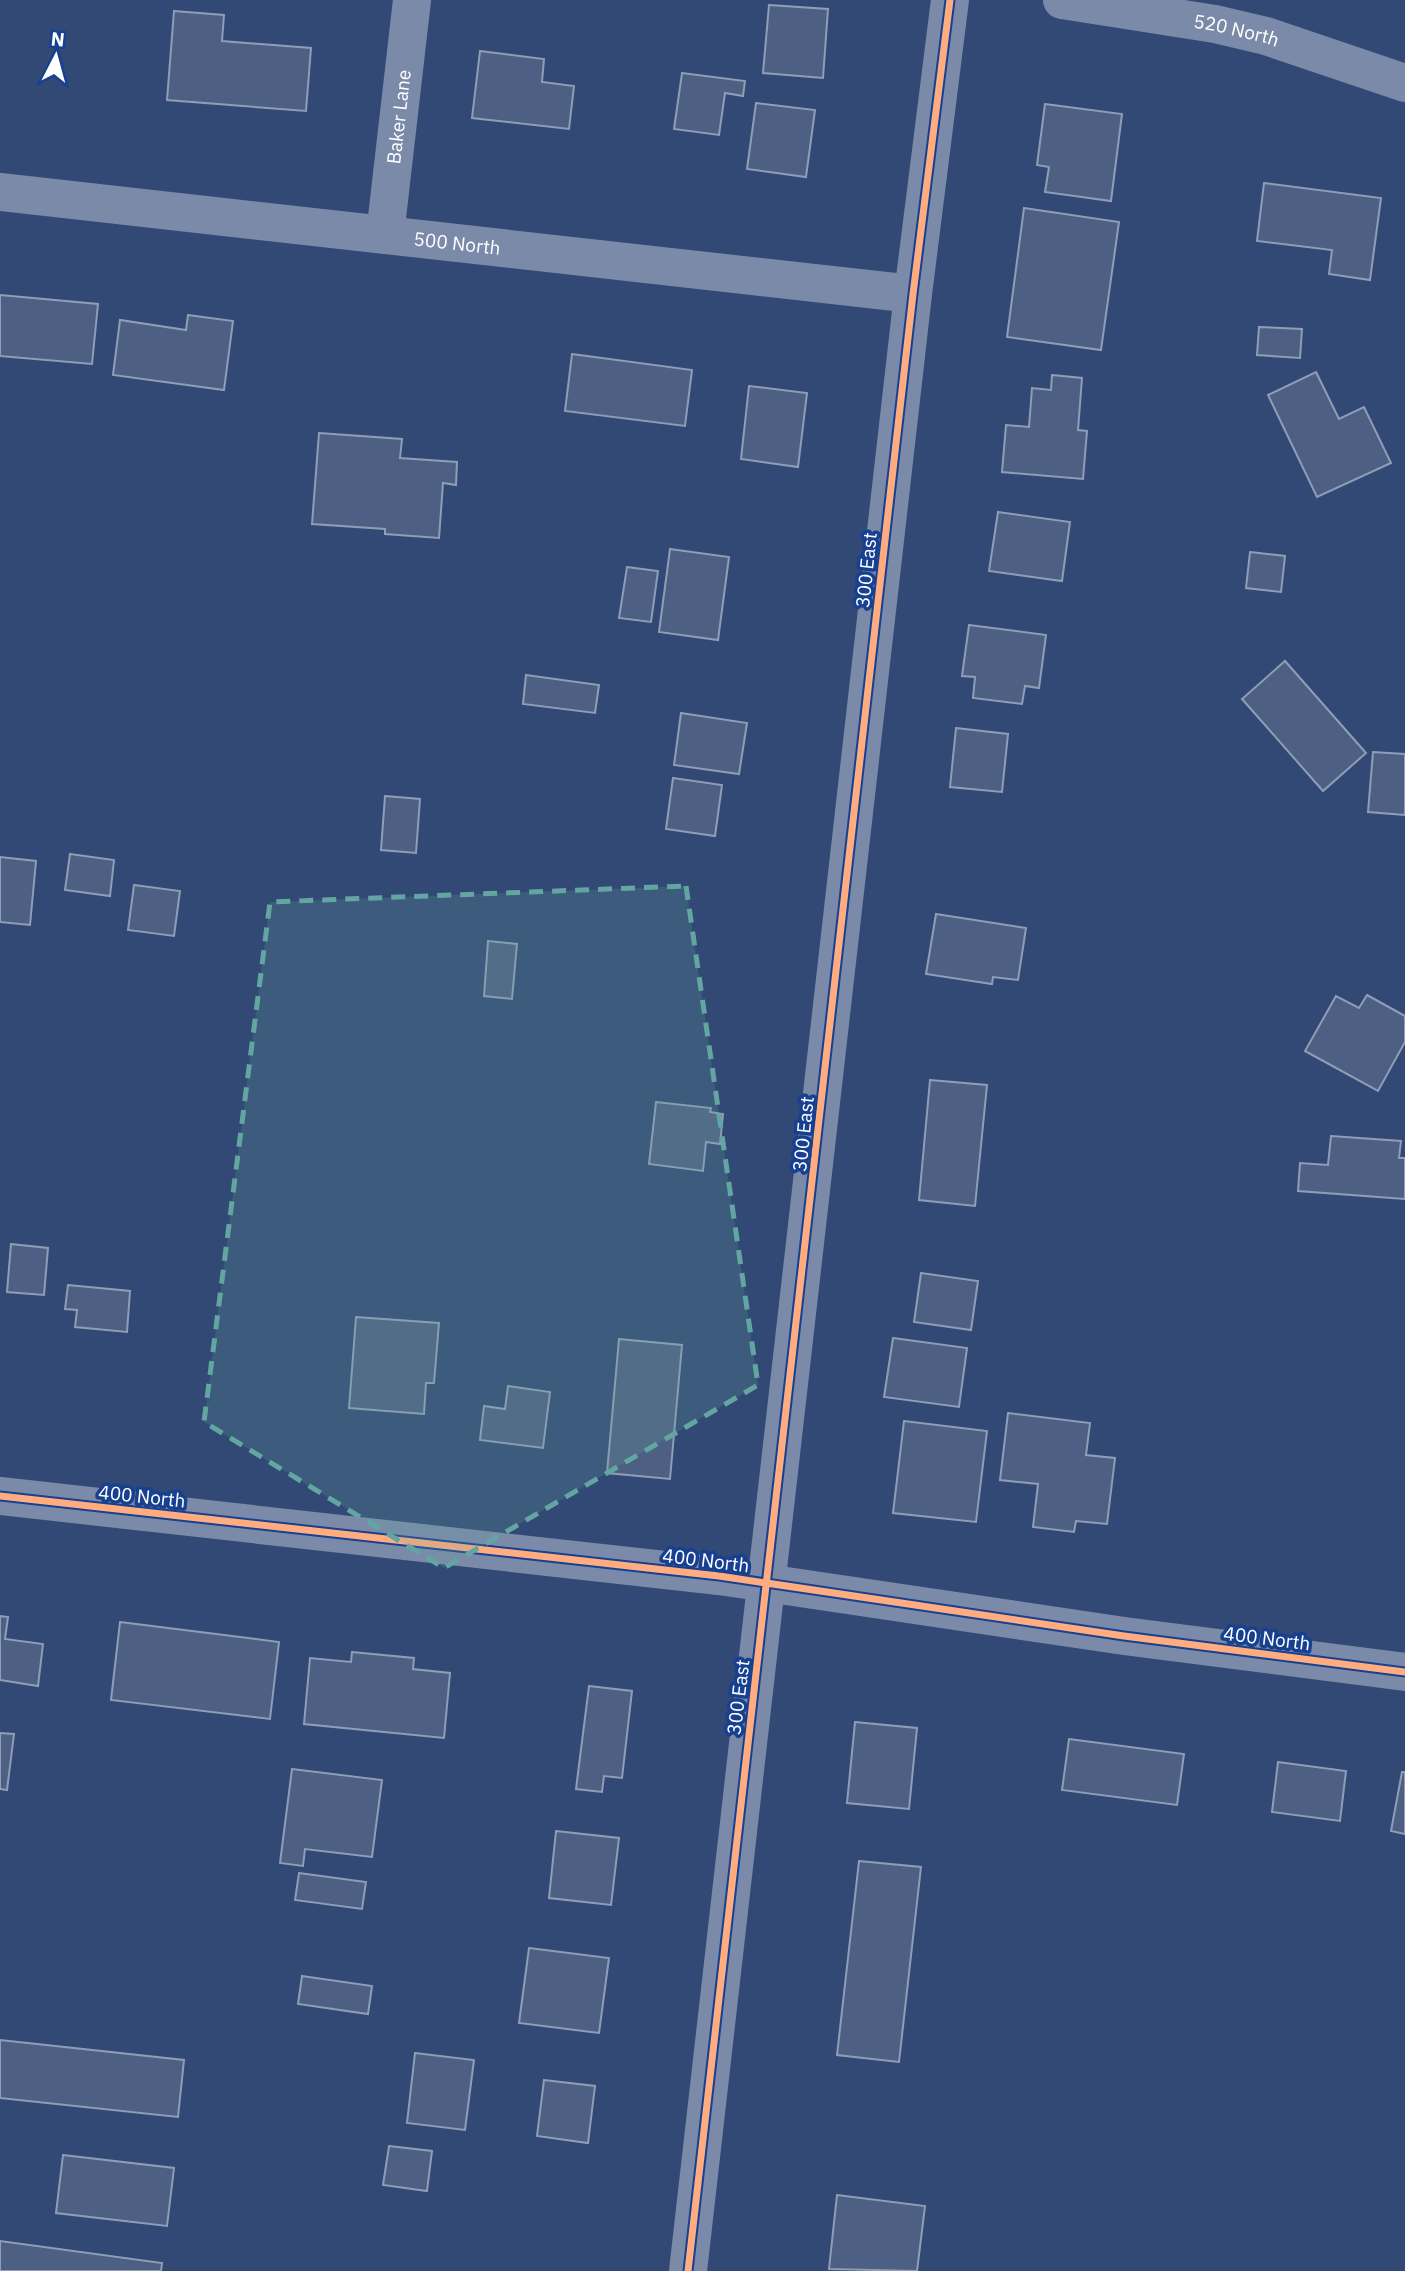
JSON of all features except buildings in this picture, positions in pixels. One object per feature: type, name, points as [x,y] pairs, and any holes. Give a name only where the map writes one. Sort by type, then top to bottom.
[{"type":"street","name":"Baker Lane","points":[[385,235],[412,0]]},
{"type":"street","name":"300 East","points":[[688,2271],[913,295],[950,0]]},
{"type":"street","name":"520 North","points":[[1062,0],[1216,24],[1266,36],[1405,83]]},
{"type":"street","name":"500 North","points":[[0,192],[913,295]]},
{"type":"street","name":"400 North","points":[[0,1496],[768,1584],[1124,1636],[1405,1672]]},
{"type":"highlighted area","points":[[686,886],[758,1385],[444,1568],[204,1422],[270,902]]},
{"type":"cycle path","points":[[688,2271],[913,294],[950,0]]},
{"type":"cycle path","points":[[0,1496],[719,1576],[1124,1636],[1405,1672]]}]
